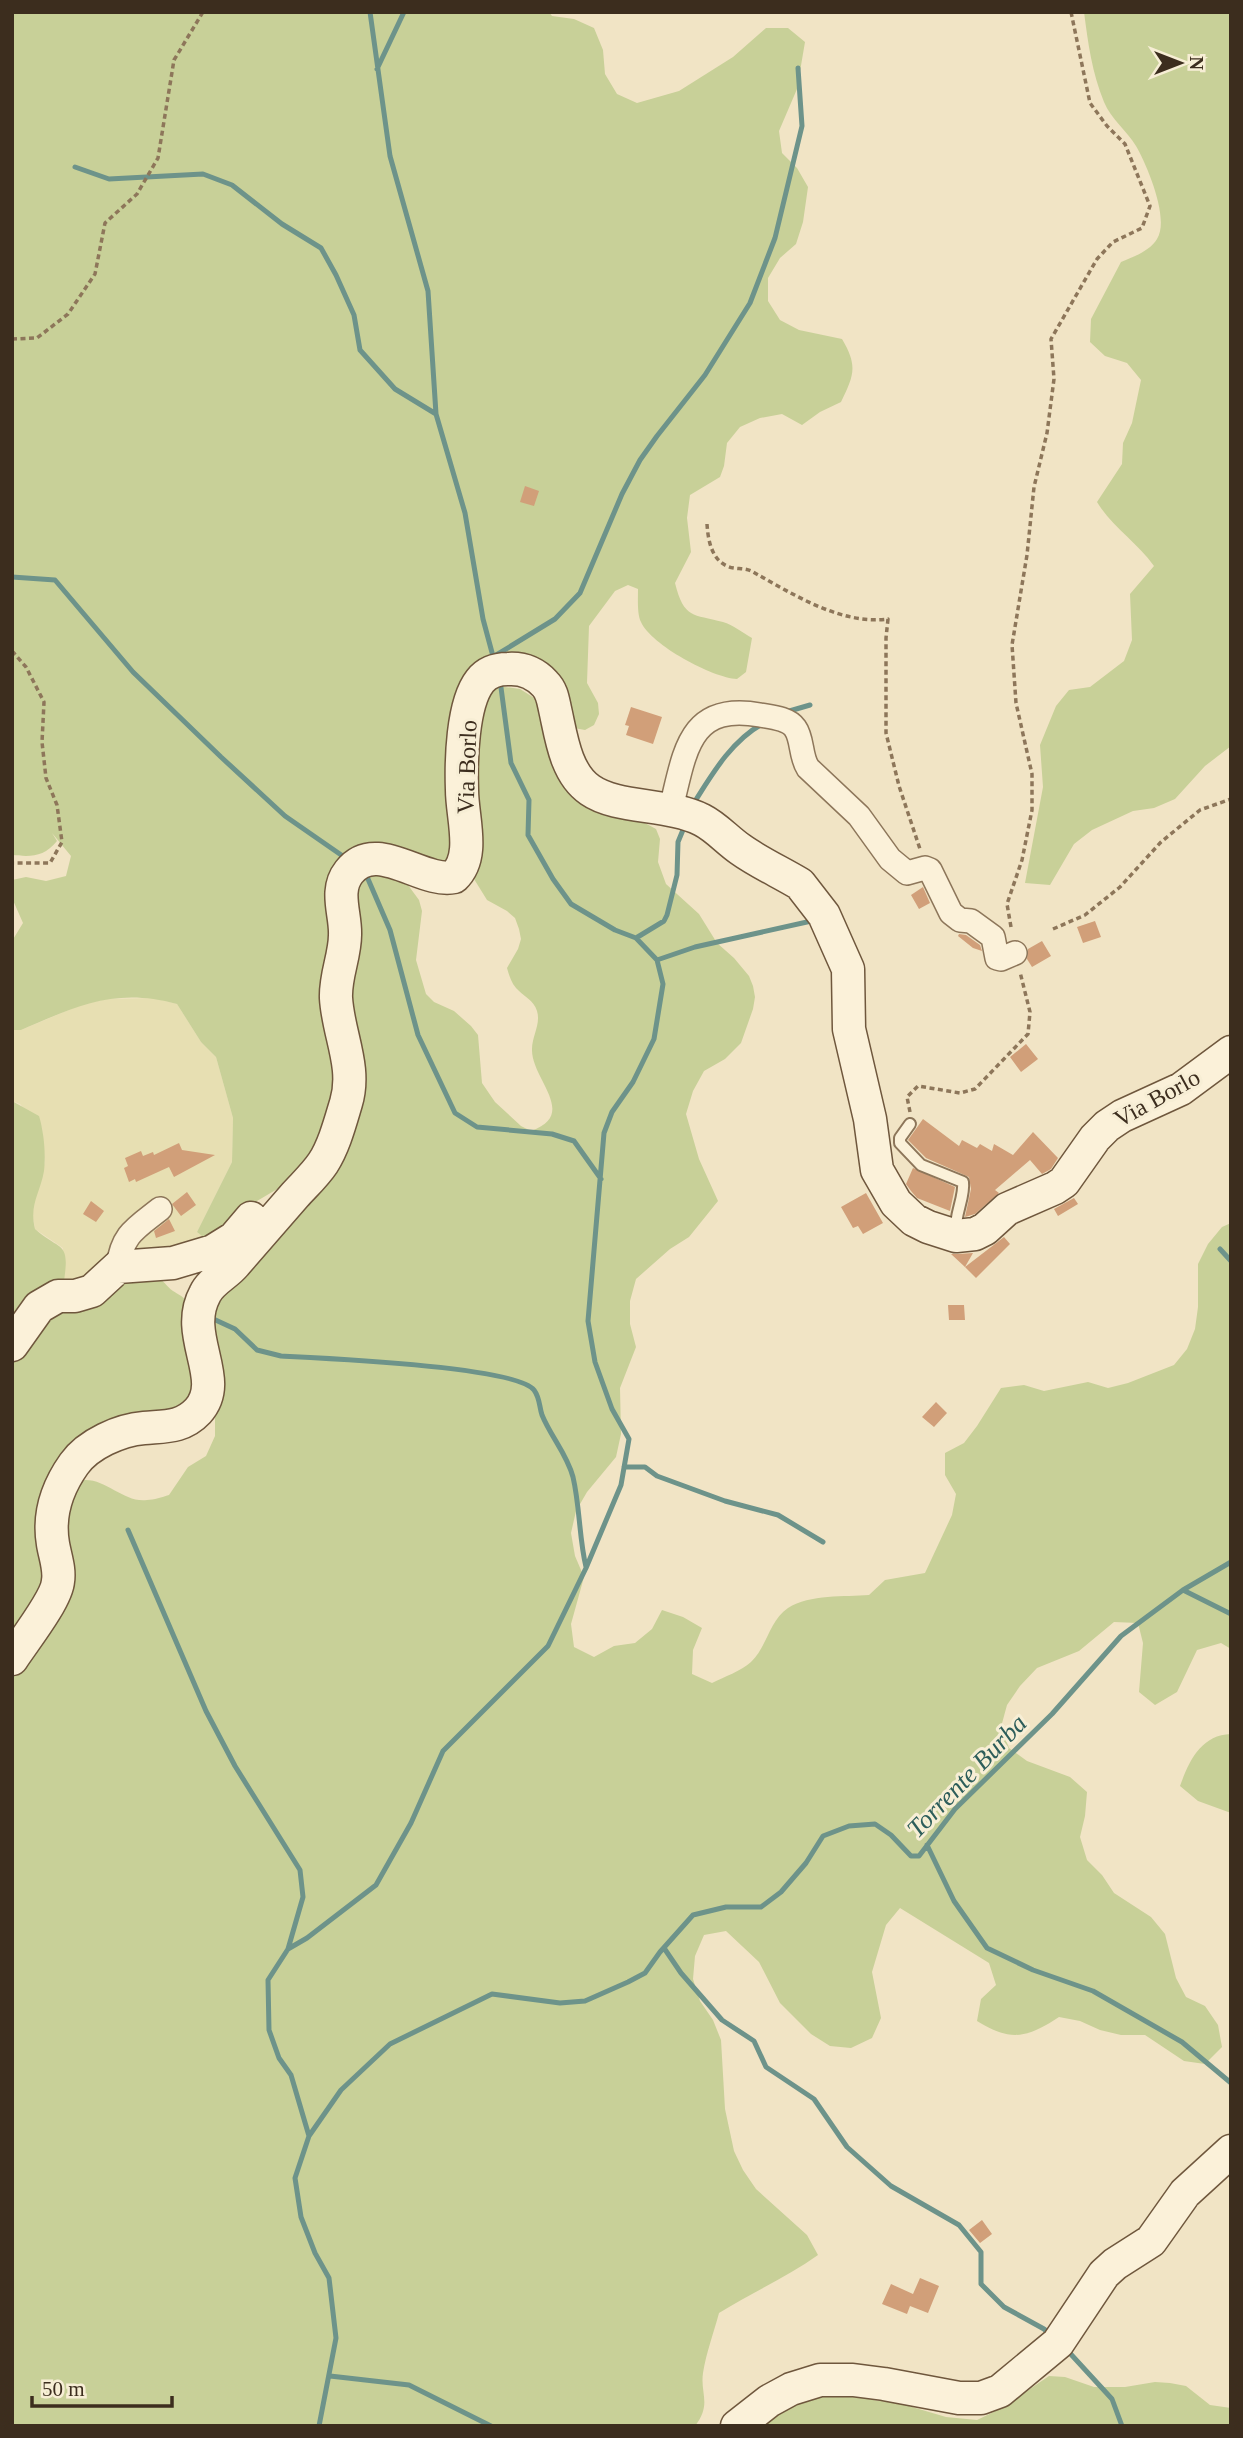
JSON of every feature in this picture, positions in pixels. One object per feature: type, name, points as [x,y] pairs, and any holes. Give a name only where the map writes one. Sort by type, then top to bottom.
[{"type":"main road","name":"Via Borlo","points":[[12,1659],[58,1585],[51,1515],[73,1465],[81,1455],[112,1438],[143,1428],[177,1425],[198,1411],[208,1392],[209,1380],[198,1334],[199,1306],[206,1291],[230,1270],[323,1163],[339,1128],[349,1094],[349,1059],[336,997],[345,935],[341,896],[344,882],[349,871],[359,863],[370,860],[394,861],[437,878],[454,877],[460,871],[466,853],[462,791],[464,740],[469,708],[480,681],[489,673],[512,668],[534,675],[549,688],[571,768],[589,790],[612,799],[671,808],[703,820],[742,851],[800,884],[824,915],[848,969],[849,1029],[870,1119],[877,1170],[896,1203],[905,1213],[928,1227],[956,1236],[975,1234],[985,1229],[1007,1209],[1064,1182],[1095,1138],[1107,1126],[1122,1116],[1181,1089],[1231,1052]]},
{"type":"main road","points":[[12,1345],[39,1307],[58,1296],[75,1296],[92,1291],[118,1267],[173,1263],[214,1251],[234,1238],[254,1214],[296,1194]]},
{"type":"main road","points":[[737,2426],[769,2401],[791,2389],[820,2380],[874,2383],[959,2398],[981,2398],[1000,2391],[1058,2343],[1104,2274],[1151,2241],[1185,2193],[1231,2151]]},
{"type":"street","points":[[671,808],[686,755],[700,726],[706,720],[720,714],[736,712],[789,722],[793,726],[808,768],[859,817],[890,859],[907,873],[925,868],[933,876],[951,913],[960,919],[971,921],[993,937],[997,958],[1001,960],[1015,953]]},
{"type":"street","points":[[118,1267],[119,1253],[125,1238],[160,1209]]},
{"type":"lane","points":[[910,1124],[900,1138],[900,1143],[921,1165],[963,1182],[964,1188],[955,1217],[956,1236]]},
{"type":"path","points":[[12,339],[37,338],[68,314],[95,274],[106,223],[137,194],[158,158],[174,60],[203,12]]},
{"type":"path","points":[[910,1124],[907,1097],[914,1088],[923,1085],[960,1093],[975,1089],[1028,1034],[1030,1012],[1015,953],[1007,904],[1022,860],[1032,810],[1032,775],[1017,703],[1012,645],[1027,555],[1034,487],[1047,433],[1054,379],[1051,339],[1097,260],[1113,242],[1142,228],[1150,206],[1125,144],[1107,127],[1090,103],[1071,12]]},
{"type":"path","points":[[706,524],[709,544],[727,567],[751,570],[809,602],[846,616],[888,619],[886,733],[899,786],[925,868]]},
{"type":"path","points":[[12,651],[26,667],[44,702],[42,742],[46,778],[57,805],[62,842],[50,863],[12,863]]},
{"type":"path","points":[[1053,929],[1085,915],[1121,887],[1161,842],[1200,810],[1231,799]]},
{"type":"shaded area","points":[[154,998],[177,1004],[201,1042],[216,1057],[233,1118],[232,1162],[197,1232],[207,1240],[55,1288],[63,1248],[35,1229],[33,1206],[45,1162],[42,1128],[20,1104],[12,1101],[12,1030],[21,1030],[83,1004],[107,999]]},
{"type":"green space","points":[[12,12],[549,12],[552,16],[574,19],[594,28],[603,50],[605,74],[617,94],[637,103],[679,91],[733,57],[766,28],[788,28],[805,42],[797,89],[779,131],[782,153],[797,168],[808,187],[803,222],[796,244],[780,258],[768,278],[768,301],[780,320],[799,330],[842,339],[852,364],[851,377],[841,402],[802,425],[782,414],[760,418],[740,427],[727,443],[720,477],[690,495],[687,518],[691,552],[675,583],[682,603],[691,613],[727,623],[752,638],[746,672],[737,679],[726,677],[699,667],[669,650],[647,631],[641,622],[638,589],[628,585],[615,591],[589,626],[587,683],[598,703],[599,714],[594,725],[585,730],[574,728],[560,683],[480,666],[458,853],[449,864],[428,862],[397,846],[354,854],[334,874],[324,894],[330,916],[337,1106],[307,1164],[279,1188],[247,1207],[207,1240],[197,1232],[232,1162],[233,1118],[216,1057],[201,1042],[177,1004],[155,999],[115,998],[60,1013],[21,1030],[12,1030],[12,941],[23,923],[12,898],[12,880],[26,877],[46,881],[66,876],[71,856],[52,833],[57,841],[42,853],[31,856],[12,855]]},
{"type":"green space","points":[[1084,12],[1231,12],[1231,746],[1205,766],[1175,799],[1154,808],[1133,811],[1092,830],[1074,844],[1050,885],[1025,883],[1043,787],[1040,745],[1056,706],[1069,690],[1090,687],[1124,661],[1132,640],[1130,594],[1154,566],[1097,502],[1122,464],[1123,443],[1132,423],[1141,380],[1127,363],[1105,356],[1090,342],[1091,319],[1121,262],[1141,253],[1154,243],[1160,230],[1161,219],[1156,192],[1141,155],[1104,102],[1091,58]]},
{"type":"green space","points":[[498,686],[520,689],[539,701],[558,778],[593,805],[656,829],[660,839],[658,862],[666,884],[699,914],[717,943],[749,976],[755,997],[741,1043],[725,1059],[704,1071],[693,1091],[686,1114],[699,1159],[718,1201],[689,1237],[670,1249],[636,1279],[630,1301],[630,1324],[636,1347],[620,1388],[621,1434],[616,1457],[587,1492],[576,1511],[571,1533],[575,1556],[584,1577],[571,1624],[574,1647],[594,1657],[614,1646],[635,1643],[652,1629],[662,1610],[683,1617],[702,1628],[693,1650],[692,1674],[712,1683],[751,1662],[776,1620],[788,1608],[817,1598],[869,1595],[885,1580],[925,1573],[952,1515],[956,1494],[945,1475],[945,1453],[964,1443],[1001,1388],[1024,1385],[1044,1391],[1088,1382],[1108,1388],[1174,1365],[1187,1349],[1195,1329],[1198,1264],[1208,1244],[1222,1227],[1231,1223],[1231,1649],[1221,1643],[1197,1650],[1177,1692],[1155,1705],[1139,1692],[1143,1643],[1138,1623],[1114,1622],[1079,1651],[1037,1668],[1007,1705],[1001,1727],[1009,1748],[1027,1761],[1070,1777],[1087,1792],[1080,1837],[1087,1860],[1102,1875],[1114,1893],[1151,1917],[1165,1934],[1176,1978],[1186,1997],[1205,2006],[1218,2025],[1222,2047],[1205,2064],[1184,2061],[1145,2035],[1121,2035],[1059,2017],[1019,2035],[1009,2035],[989,2028],[977,2021],[981,1999],[996,1985],[989,1963],[900,1908],[886,1925],[872,1972],[881,2018],[872,2038],[851,2048],[830,2046],[811,2034],[780,2003],[759,1962],[726,1931],[704,1935],[695,1956],[693,1979],[700,2001],[713,2020],[721,2040],[725,2109],[734,2151],[756,2189],[807,2235],[818,2255],[719,2313],[703,2373],[703,2411],[695,2426],[12,2426],[12,1677],[66,1605],[62,1556],[63,1523],[67,1507],[84,1480],[100,1483],[139,1500],[152,1500],[169,1495],[188,1467],[206,1456],[215,1436],[215,1403],[207,1333],[226,1283],[331,1167],[348,1013],[356,970],[355,886],[372,868],[405,881],[419,900],[422,911],[416,960],[426,994],[434,1002],[454,1011],[478,1035],[482,1083],[495,1102],[521,1126],[531,1131],[545,1124],[551,1115],[552,1105],[532,1049],[538,1021],[536,1007],[514,986],[507,968],[518,949],[521,939],[519,929],[515,918],[487,900],[474,879],[474,729],[488,692]]},
{"type":"green space","points":[[12,1101],[39,1116],[45,1165],[34,1206],[35,1229],[61,1248],[66,1259],[66,1268],[64,1281],[12,1317]]},
{"type":"green space","points":[[155,1276],[187,1302],[182,1324],[183,1340],[197,1377],[185,1407],[85,1443],[46,1581],[12,1646],[12,1362],[40,1320],[123,1281]]},
{"type":"green space","points":[[1231,1734],[1231,1813],[1198,1801],[1180,1786],[1192,1759],[1204,1744],[1221,1735]]},
{"type":"green space","points":[[1049,2376],[1065,2377],[1094,2387],[1125,2387],[1155,2382],[1186,2386],[1210,2405],[1231,2408],[1231,2426],[760,2426],[766,2417],[831,2389],[902,2404],[946,2417],[977,2420],[1002,2408]]},
{"type":"building","points":[[525,486],[539,491],[534,506],[520,502]]},
{"type":"building","points":[[631,707],[662,717],[653,744],[626,735],[629,726],[625,725]]},
{"type":"building","points":[[923,887],[930,903],[919,909],[911,895]]},
{"type":"building","points":[[1095,921],[1101,937],[1083,943],[1077,927]]},
{"type":"building","points":[[966,935],[980,945],[982,951],[973,948],[958,936]]},
{"type":"building","points":[[1042,941],[1051,956],[1032,967],[1027,959],[1028,949]]},
{"type":"building","points":[[1026,1044],[1038,1059],[1021,1072],[1010,1057]]},
{"type":"building","points":[[923,1119],[959,1146],[962,1140],[977,1148],[980,1144],[992,1151],[994,1144],[1013,1155],[1033,1132],[1058,1158],[1051,1169],[1042,1174],[1030,1160],[995,1190],[999,1193],[975,1214],[965,1217],[971,1189],[969,1177],[926,1158],[908,1140]]},
{"type":"building","points":[[179,1143],[182,1150],[215,1155],[174,1177],[169,1167],[136,1182],[135,1179],[129,1182],[124,1168],[128,1166],[125,1158],[141,1151],[143,1156],[153,1152],[154,1155]]},
{"type":"building","points":[[913,1168],[955,1187],[950,1211],[917,1198],[906,1184]]},
{"type":"building","points":[[187,1192],[196,1205],[181,1216],[172,1204]]},
{"type":"building","points":[[866,1193],[883,1223],[863,1234],[858,1226],[853,1228],[841,1207]]},
{"type":"building","points":[[1074,1198],[1078,1204],[1058,1216],[1054,1209]]},
{"type":"building","points":[[91,1201],[104,1211],[96,1222],[83,1214]]},
{"type":"building","points":[[169,1219],[175,1231],[156,1238],[154,1231]]},
{"type":"building","points":[[1004,1237],[1010,1244],[976,1278],[965,1267]]},
{"type":"building","points":[[973,1253],[965,1267],[951,1254],[958,1254]]},
{"type":"building","points":[[948,1305],[964,1305],[965,1320],[949,1320]]},
{"type":"building","points":[[936,1402],[947,1413],[934,1427],[922,1417]]},
{"type":"building","points":[[982,2220],[992,2234],[980,2243],[969,2230]]},
{"type":"building","points":[[920,2278],[939,2286],[928,2313],[910,2306],[907,2314],[882,2304],[891,2284],[913,2294]]},
{"type":"waterway","points":[[370,12],[390,156],[428,291],[436,414],[465,513],[483,619],[494,660]]},
{"type":"waterway","points":[[377,69],[404,12]]},
{"type":"waterway","points":[[493,657],[555,619],[580,593],[622,494],[640,460],[705,375],[750,303],[775,238],[802,126],[798,68]]},
{"type":"waterway","points":[[75,167],[109,179],[203,174],[232,185],[282,224],[321,248],[354,315],[360,350],[395,389],[436,414]]},
{"type":"waterway","points":[[12,577],[55,580],[133,672],[221,757],[285,816],[347,859]]},
{"type":"waterway","points":[[309,2136],[291,2075],[279,2058],[269,2030],[268,1980],[288,1949],[307,1938],[376,1885],[411,1823],[443,1751],[548,1646],[586,1568],[621,1485],[629,1439],[612,1409],[595,1362],[588,1321],[604,1133],[612,1112],[633,1082],[654,1039],[663,984],[657,960],[636,938],[615,930],[571,904],[528,835],[529,800],[511,763],[500,680]]},
{"type":"waterway","points":[[786,712],[810,705]]},
{"type":"waterway","points":[[692,806],[731,750],[762,724]]},
{"type":"waterway","points":[[636,938],[664,921],[667,915],[677,875],[678,842],[685,825]]},
{"type":"waterway","points":[[361,873],[368,879],[390,930],[418,1035],[455,1113],[477,1127],[552,1134],[574,1141],[601,1179]]},
{"type":"waterway","points":[[657,960],[695,947],[816,920]]},
{"type":"waterway","points":[[1220,1249],[1231,1261]]},
{"type":"waterway","points":[[209,1317],[235,1329],[257,1350],[281,1356],[456,1369],[519,1382],[534,1390],[542,1415],[573,1477],[586,1567]]},
{"type":"waterway","points":[[624,1467],[645,1467],[657,1476],[725,1501],[778,1515],[823,1542]]},
{"type":"waterway","points":[[128,1530],[206,1711],[235,1766],[300,1870],[303,1897],[288,1949]]},
{"type":"waterway","name":"Torrente Burba","points":[[319,2426],[336,2338],[329,2278],[315,2253],[301,2217],[295,2178],[309,2136],[341,2090],[390,2044],[492,1994],[560,2003],[585,2001],[628,1982],[645,1973],[693,1915],[726,1907],[761,1907],[781,1892],[806,1863],[823,1836],[849,1826],[875,1824],[891,1835],[911,1856],[919,1856],[955,1809],[1052,1714],[1121,1636],[1183,1590],[1231,1562]]},
{"type":"waterway","points":[[1183,1590],[1231,1614]]},
{"type":"waterway","points":[[927,1845],[954,1901],[987,1948],[1033,1970],[1093,1991],[1182,2042],[1231,2083]]},
{"type":"waterway","points":[[664,1948],[681,1973],[722,2020],[754,2041],[766,2067],[814,2099],[847,2147],[891,2186],[959,2225],[981,2252],[981,2284],[1004,2307],[1052,2336]]},
{"type":"waterway","points":[[1067,2350],[1112,2399],[1122,2426]]},
{"type":"waterway","points":[[330,2376],[409,2385],[491,2426]]}]
